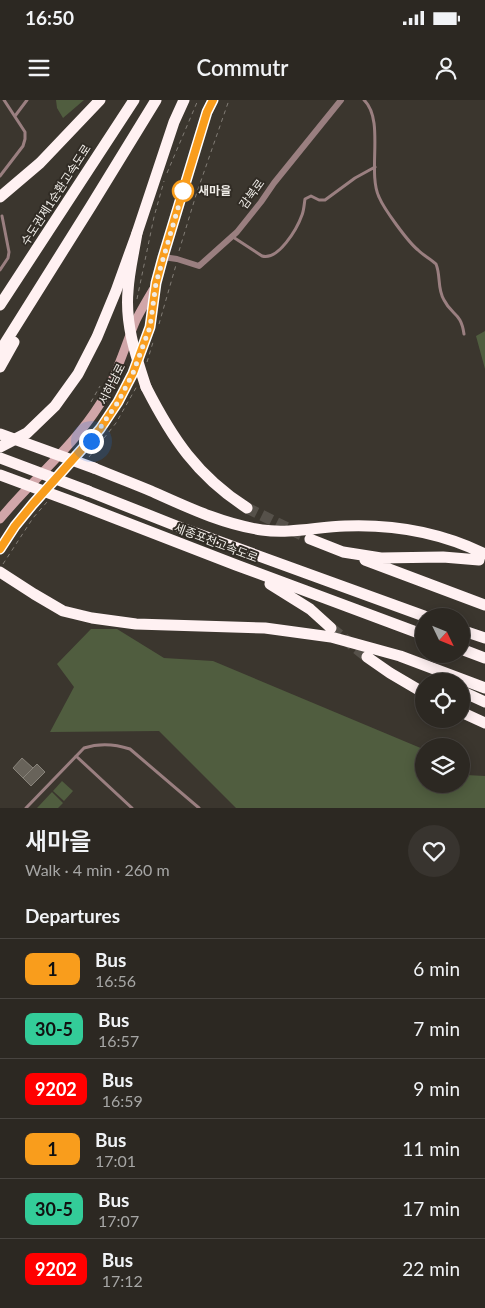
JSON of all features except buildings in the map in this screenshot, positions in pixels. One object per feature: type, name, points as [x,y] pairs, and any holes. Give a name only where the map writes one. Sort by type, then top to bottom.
[{"type":"highway","points":[[0,197],[40,163],[100,100]]},
{"type":"highway","name":"수도권제1순환고속도로","points":[[0,305],[134,100]]},
{"type":"highway","points":[[0,351],[92,206],[156,100]]},
{"type":"highway","points":[[0,446],[27,432],[55,406],[78,374],[97,337],[137,233],[174,122],[184,100]]},
{"type":"highway","points":[[0,367],[92,206]]},
{"type":"highway","points":[[137,233],[128,292],[128,314],[131,338],[146,387],[164,424],[187,456],[209,480],[247,508]]},
{"type":"highway","points":[[0,434],[94,468],[214,519],[278,532],[297,532],[344,526],[400,527],[440,536],[482,557]]},
{"type":"highway","name":"세종포천고속도로","points":[[0,458],[179,527],[415,613]]},
{"type":"highway","name":"세종포천고속도로","points":[[0,475],[415,632]]},
{"type":"highway","points":[[310,539],[485,605]]},
{"type":"highway","points":[[343,552],[381,558],[482,557]]},
{"type":"highway","points":[[236,565],[288,594],[310,609],[331,628]]},
{"type":"highway","points":[[0,572],[64,611],[92,618],[136,624],[264,628],[330,637],[400,656],[485,688]]},
{"type":"highway","points":[[470,633],[485,638]]},
{"type":"highway","points":[[470,652],[482,657]]},
{"type":"highway","points":[[400,656],[431,673]]},
{"type":"highway","points":[[367,657],[415,688]]},
{"type":"highway","points":[[470,695],[485,702]]},
{"type":"highway","points":[[470,716],[485,722]]},
{"type":"main road","name":"서하남로","points":[[0,549],[15,526],[33,504],[100,429],[118,402],[133,373],[150,327],[156,283],[163,257],[213,100]]},
{"type":"main road","name":"서하남로","points":[[0,519],[68,446],[100,403],[124,353],[137,320],[156,283]]},
{"type":"street","name":"감북로","points":[[163,257],[199,266],[232,237],[340,100]]},
{"type":"lane","points":[[0,176],[26,139],[25,132],[4,100]]},
{"type":"lane","points":[[15,116],[27,100]]},
{"type":"lane","points":[[364,100],[369,104],[373,117],[375,167],[379,197],[413,246],[436,264],[442,295],[447,305],[460,318],[464,334]]},
{"type":"lane","points":[[232,237],[262,256],[273,255],[283,246],[302,216],[305,199],[311,196],[319,200],[325,200],[355,178],[375,167]]},
{"type":"lane","points":[[0,270],[8,258],[9,252],[2,216]]},
{"type":"lane","points":[[26,808],[84,748],[94,744],[124,746],[130,749],[199,808]]},
{"type":"lane","points":[[76,756],[132,808]]},
{"type":"green space","points":[[56,100],[84,100],[63,118],[57,108]]},
{"type":"green space","points":[[485,331],[485,369],[476,336]]},
{"type":"green space","points":[[91,629],[117,629],[164,658],[213,661],[415,746],[415,793],[470,793],[470,775],[485,776],[485,808],[236,808],[159,731],[50,732],[74,687],[57,664]]},
{"type":"green space","points":[[62,781],[73,791],[64,801],[53,791]]},
{"type":"green space","points":[[52,792],[63,803],[58,808],[37,808]]},
{"type":"tunnel","points":[[247,508],[310,539]]},
{"type":"tunnel","points":[[331,628],[367,657]]},
{"type":"bus line","name":"1","points":[[0,549],[15,526],[33,504],[81,453],[100,429],[118,402],[133,373],[150,327],[156,283],[163,257],[207,112],[213,100]]},
{"type":"place","name":"새마을","points":[[183,191]]},
{"type":"route","points":[[91,441],[118,402],[133,373],[150,327],[156,283],[183,191]]}]
